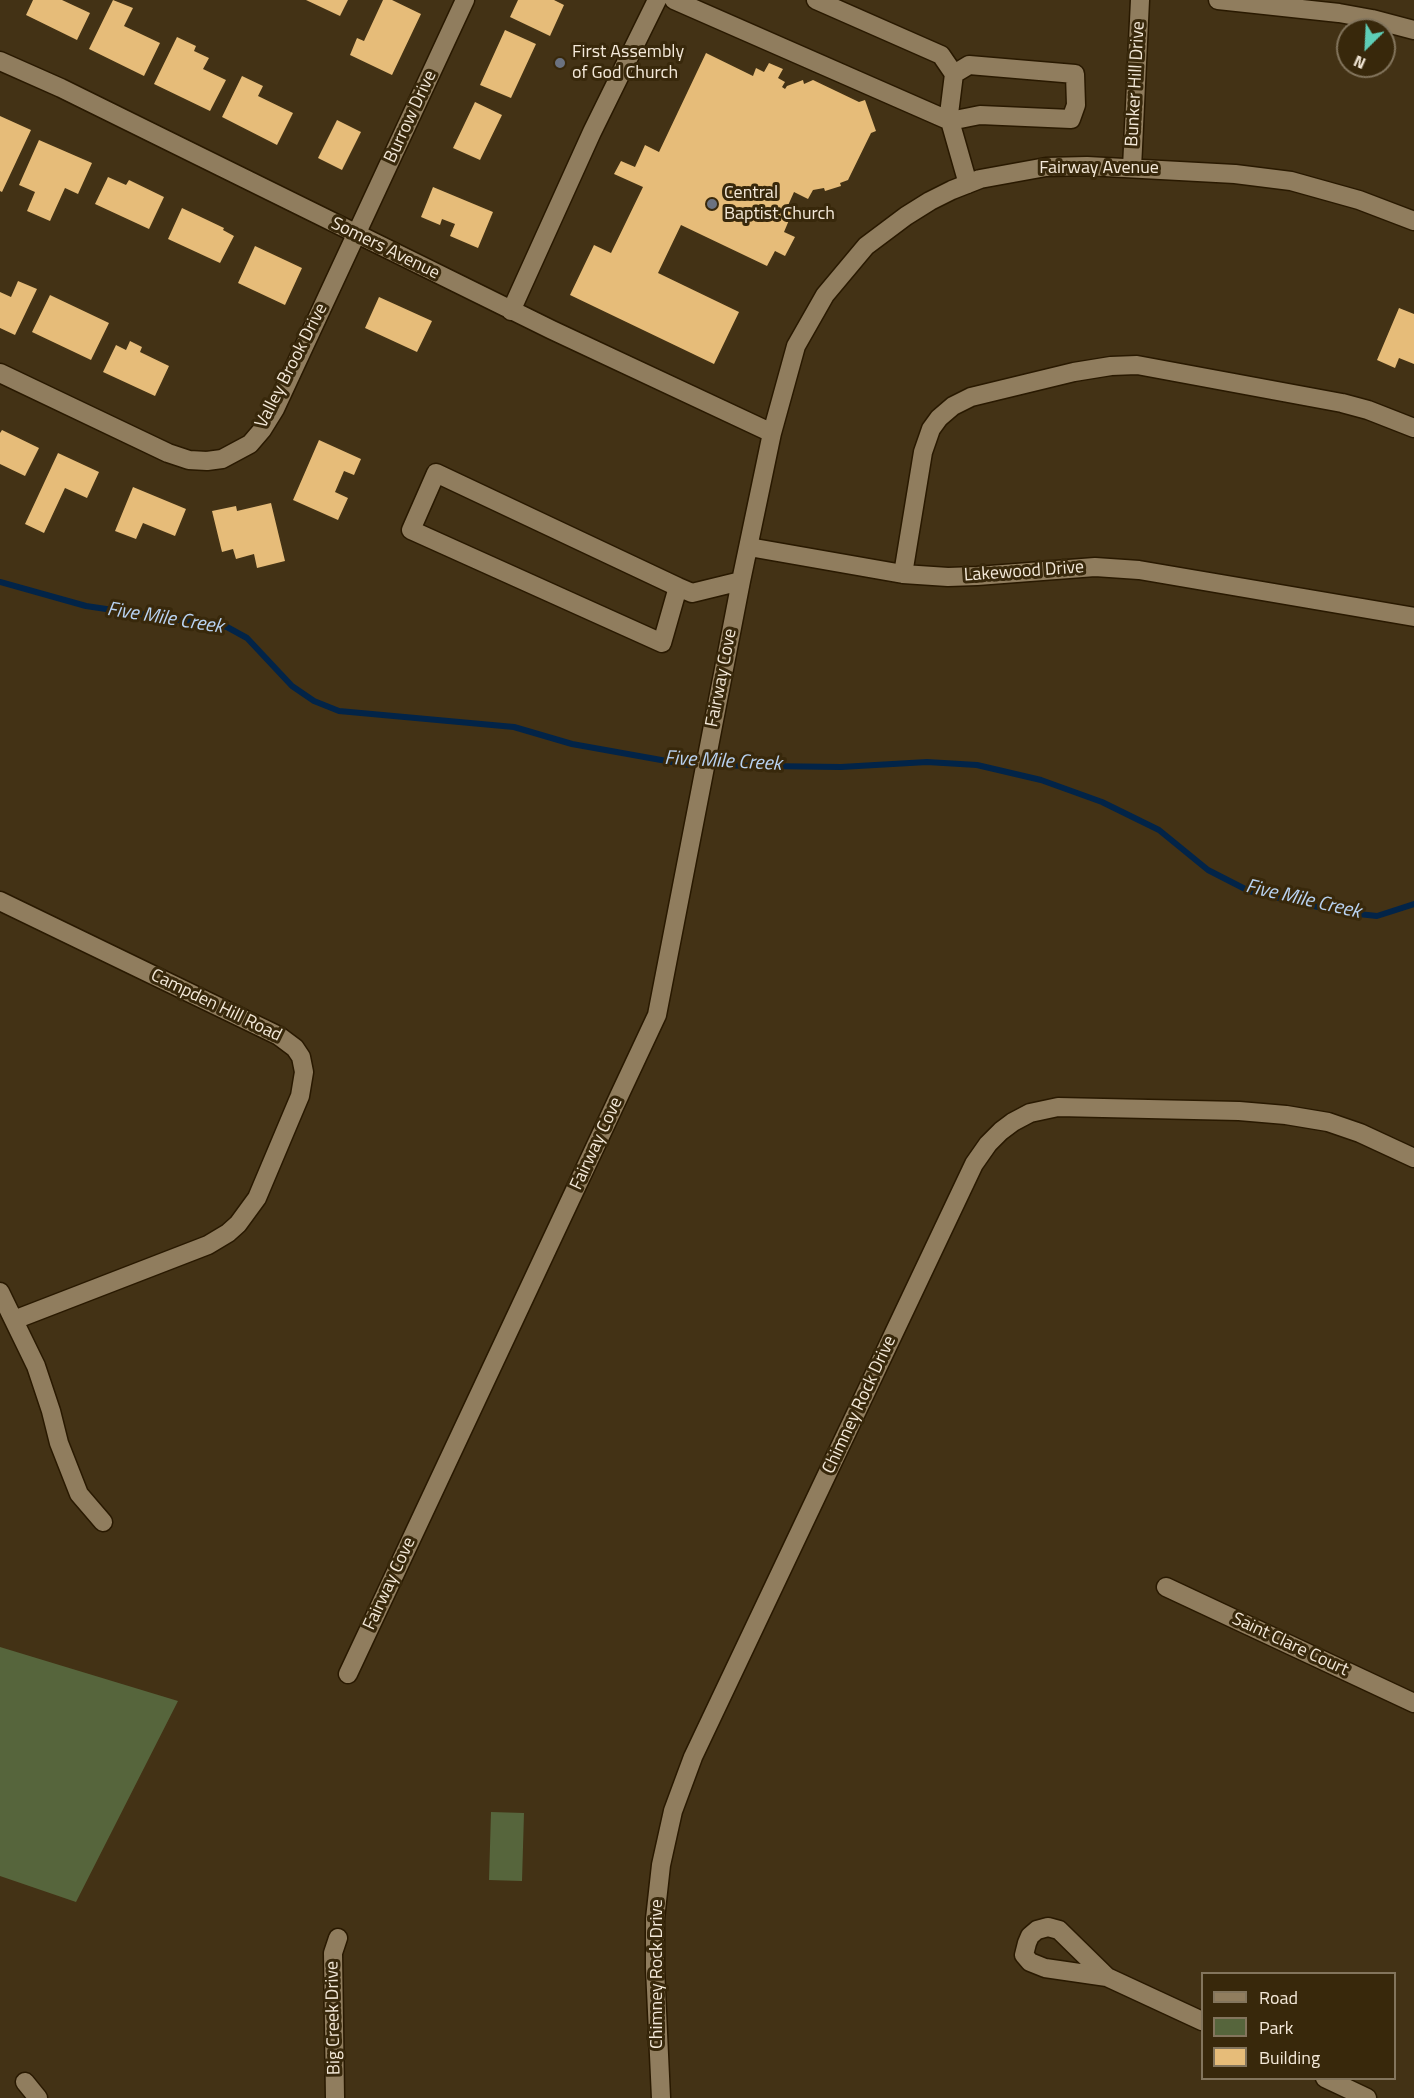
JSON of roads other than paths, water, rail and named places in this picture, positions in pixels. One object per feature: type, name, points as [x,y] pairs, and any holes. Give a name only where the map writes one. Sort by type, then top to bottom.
[{"type":"street","name":"Burrow Drive","points":[[356,234],[465,0]]},
{"type":"street","points":[[512,310],[592,132],[657,0]]},
{"type":"street","points":[[674,0],[950,121],[980,115],[1071,119],[1076,105],[1075,74],[969,65],[954,74]]},
{"type":"street","points":[[816,0],[941,55],[954,74],[949,114],[968,184]]},
{"type":"street","name":"Bunker Hill Drive","points":[[1132,168],[1140,0]]},
{"type":"street","points":[[1218,0],[1340,13],[1414,30]]},
{"type":"street","name":"Somers Avenue","points":[[0,61],[62,88],[512,310],[772,433]]},
{"type":"street","name":"Fairway Avenue","points":[[772,433],[796,346],[825,295],[866,246],[882,233],[930,201],[968,184],[1007,172],[1046,167],[1132,168],[1235,174],[1291,181],[1359,200],[1414,221]]},
{"type":"street","name":"Valley Brook Drive","points":[[0,374],[168,453],[189,460],[222,459],[250,444],[275,409],[356,234]]},
{"type":"street","points":[[903,574],[923,452],[939,418],[953,406],[971,397],[1074,372],[1137,365],[1342,403],[1368,410],[1414,428]]},
{"type":"street","points":[[678,587],[662,643],[411,530],[436,473],[692,593],[741,581],[772,433]]},
{"type":"street","name":"Lakewood Drive","points":[[749,547],[903,574],[948,577],[1095,567],[1139,570],[1414,617]]},
{"type":"street","name":"Fairway Cove","points":[[348,1674],[657,1015],[741,581]]},
{"type":"street","name":"Campden Hill Road","points":[[0,901],[279,1036],[295,1048],[301,1056],[304,1072],[300,1096],[257,1198],[238,1224],[228,1233],[208,1245],[14,1320]]},
{"type":"street","name":"Chimney Rock Drive","points":[[660,2098],[654,1968],[655,1919],[661,1865],[673,1811],[693,1757],[708,1725],[974,1164],[988,1144],[1013,1122],[1030,1113],[1058,1107],[1239,1111],[1328,1122],[1360,1133],[1414,1158]]},
{"type":"street","points":[[0,1292],[36,1366],[59,1443],[79,1494],[103,1522]]},
{"type":"street","name":"Saint Clare Court","points":[[1166,1587],[1414,1703]]},
{"type":"street","name":"Big Creek Drive","points":[[335,2098],[333,1953],[338,1938]]},
{"type":"street","points":[[1107,1977],[1201,2020]]},
{"type":"street","points":[[1327,2080],[1367,2098]]},
{"type":"street","points":[[25,2082],[38,2098]]},
{"type":"waterway","name":"Five Mile Creek","points":[[0,582],[86,606],[227,627],[247,638],[292,686],[314,701],[339,711],[514,727],[572,744],[689,765],[841,767],[927,762],[977,765],[1041,780],[1102,802],[1159,830],[1208,870],[1249,891],[1340,912],[1377,916],[1414,904]]},
{"type":"place","name":"First Assembly of God Church","points":[[560,63]]},
{"type":"place","name":"Central Baptist Church","points":[[712,204]]}]
